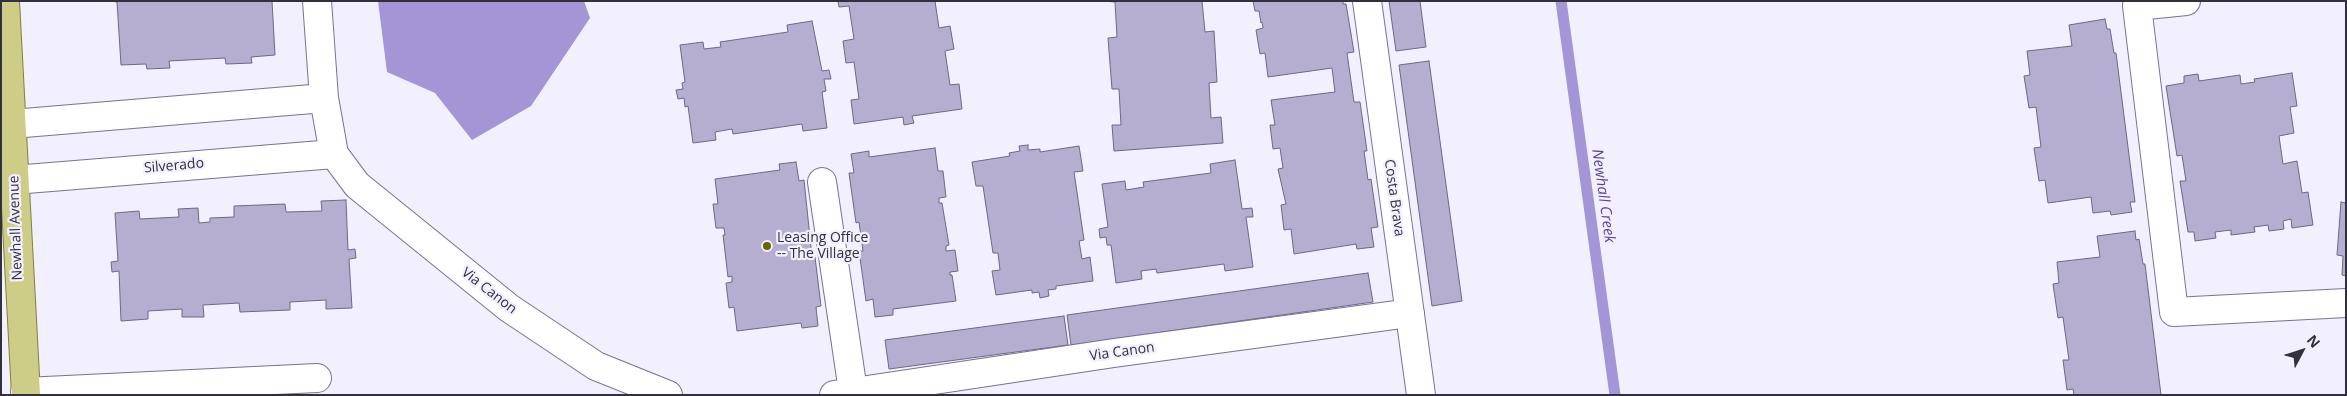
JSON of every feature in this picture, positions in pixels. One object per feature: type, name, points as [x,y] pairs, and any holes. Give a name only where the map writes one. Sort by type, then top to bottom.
[{"type":"main road","name":"Newhall Avenue","points":[[5,1],[25,394]]},
{"type":"street","points":[[317,1],[324,98],[334,154]]},
{"type":"street","name":"Costa Brava","points":[[1366,1],[1421,395]]},
{"type":"street","points":[[2186,1],[2137,6],[2174,312],[2346,303]]},
{"type":"street","points":[[12,124],[324,98]]},
{"type":"street","name":"Via Canon","points":[[334,154],[357,185],[509,308],[596,366],[668,395]]},
{"type":"street","name":"Silverado","points":[[14,180],[334,154]]},
{"type":"street","points":[[822,182],[844,393]]},
{"type":"street","name":"Via Canon","points":[[844,393],[1410,313]]},
{"type":"street","points":[[25,394],[316,378]]},
{"type":"shaded area","points":[[378,1],[584,1],[590,18],[531,106],[472,140],[435,93],[387,72]]},
{"type":"building","points":[[111,1],[272,1],[275,55],[251,57],[252,63],[226,64],[225,58],[169,61],[170,68],[147,69],[146,64],[121,65],[117,2]]},
{"type":"building","points":[[838,1],[935,1],[939,28],[950,26],[954,49],[945,51],[950,85],[959,84],[962,109],[912,116],[914,123],[904,125],[903,117],[854,124],[851,100],[859,99],[854,62],[846,63],[843,41],[854,39],[849,6],[839,7]]},
{"type":"building","points":[[1104,1],[1202,1],[1205,32],[1214,31],[1217,82],[1209,83],[1211,118],[1221,117],[1223,143],[1114,151],[1112,125],[1121,125],[1119,89],[1112,89],[1108,38],[1117,37],[1115,2]]},
{"type":"building","points":[[1253,1],[1343,1],[1343,4],[1346,4],[1354,52],[1347,53],[1354,102],[1360,102],[1367,151],[1364,151],[1368,180],[1371,179],[1378,227],[1371,228],[1374,247],[1357,249],[1356,244],[1294,254],[1291,229],[1284,230],[1281,205],[1286,204],[1278,169],[1283,168],[1280,148],[1273,149],[1270,125],[1275,125],[1271,100],[1335,92],[1332,68],[1268,77],[1265,53],[1260,54],[1256,30],[1263,28],[1262,22],[1259,11],[1255,11]]},
{"type":"building","points":[[1389,1],[1420,1],[1426,47],[1396,51]]},
{"type":"building","points":[[2105,19],[2107,29],[2110,29],[2114,53],[2116,53],[2135,202],[2130,202],[2132,212],[2111,215],[2110,211],[2093,213],[2091,197],[2048,203],[2045,180],[2039,181],[2034,148],[2041,147],[2036,107],[2029,108],[2024,76],[2030,75],[2027,51],[2072,46],[2069,25]]},
{"type":"building","points":[[812,21],[822,71],[829,70],[831,79],[824,79],[826,91],[822,92],[827,128],[803,131],[802,124],[733,134],[732,129],[715,132],[716,140],[693,143],[688,106],[685,107],[684,98],[678,99],[676,90],[683,89],[682,83],[685,82],[680,45],[703,42],[704,49],[721,47],[720,42],[788,32],[787,25]]},
{"type":"building","points":[[1429,61],[1462,301],[1432,306],[1399,65]]},
{"type":"building","points":[[2292,73],[2297,106],[2290,107],[2294,133],[2279,136],[2283,164],[2297,161],[2302,193],[2308,192],[2313,225],[2292,228],[2291,219],[2283,221],[2284,229],[2269,231],[2268,225],[2254,227],[2255,232],[2231,235],[2231,230],[2215,232],[2216,238],[2195,241],[2194,232],[2188,232],[2180,181],[2186,181],[2182,155],[2177,156],[2166,86],[2184,83],[2184,76],[2198,74],[2199,81],[2240,75],[2241,84],[2255,82],[2254,79]]},
{"type":"building","points":[[1028,145],[1028,150],[1040,149],[1040,152],[1079,146],[1083,171],[1074,172],[1084,240],[1079,241],[1082,259],[1090,257],[1093,281],[1056,286],[1056,289],[1048,290],[1049,296],[1040,298],[1039,292],[1032,293],[1032,290],[996,295],[992,271],[1000,270],[998,253],[993,253],[983,186],[976,186],[972,162],[1010,156],[1009,153],[1020,151],[1019,146]]},
{"type":"building","points":[[935,148],[938,171],[943,171],[946,197],[939,198],[939,203],[942,203],[949,245],[946,246],[946,251],[955,250],[958,271],[950,272],[956,301],[893,309],[893,315],[875,317],[873,299],[866,301],[859,251],[863,251],[859,222],[856,223],[849,173],[854,173],[851,154],[869,151],[869,157]]},
{"type":"building","points":[[1235,160],[1242,209],[1252,208],[1253,217],[1246,217],[1253,267],[1225,271],[1224,264],[1157,273],[1156,269],[1141,271],[1142,279],[1116,283],[1111,245],[1107,245],[1106,237],[1100,238],[1099,229],[1108,227],[1102,184],[1125,181],[1126,190],[1144,187],[1143,182],[1211,173],[1210,164]]},
{"type":"building","name":"Leasing Office -- The Village","points":[[796,162],[799,181],[804,180],[812,257],[815,257],[821,306],[816,307],[818,326],[802,328],[801,323],[737,331],[734,307],[729,308],[726,283],[732,282],[732,276],[728,277],[723,235],[725,235],[724,228],[716,228],[713,204],[718,204],[715,179],[780,170],[779,164]]},
{"type":"building","points":[[346,200],[348,250],[355,249],[356,258],[349,259],[352,308],[326,309],[326,300],[290,302],[290,310],[240,312],[239,303],[203,305],[204,317],[182,317],[182,309],[148,311],[148,319],[121,321],[119,271],[112,272],[111,262],[118,261],[115,213],[139,211],[140,219],[179,217],[178,209],[198,208],[199,223],[210,222],[210,218],[234,217],[234,206],[285,204],[286,212],[322,211],[321,201]]},
{"type":"building","points":[[2341,202],[2346,203],[2346,276],[2342,275],[2343,256],[2337,255]]},
{"type":"building","points":[[2135,231],[2136,240],[2139,239],[2143,264],[2145,264],[2161,395],[2074,395],[2073,389],[2067,390],[2063,360],[2069,360],[2063,317],[2058,318],[2053,284],[2059,283],[2057,262],[2100,257],[2097,236]]},
{"type":"building","points":[[1368,273],[1373,302],[1071,345],[1067,315]]},
{"type":"building","points":[[1064,316],[1068,345],[889,369],[885,340]]},
{"type":"waterway","name":"Newhall Creek","points":[[1561,1],[1615,395]]},
{"type":"place","name":"Leasing Office -- The Village","points":[[767,246]]}]
